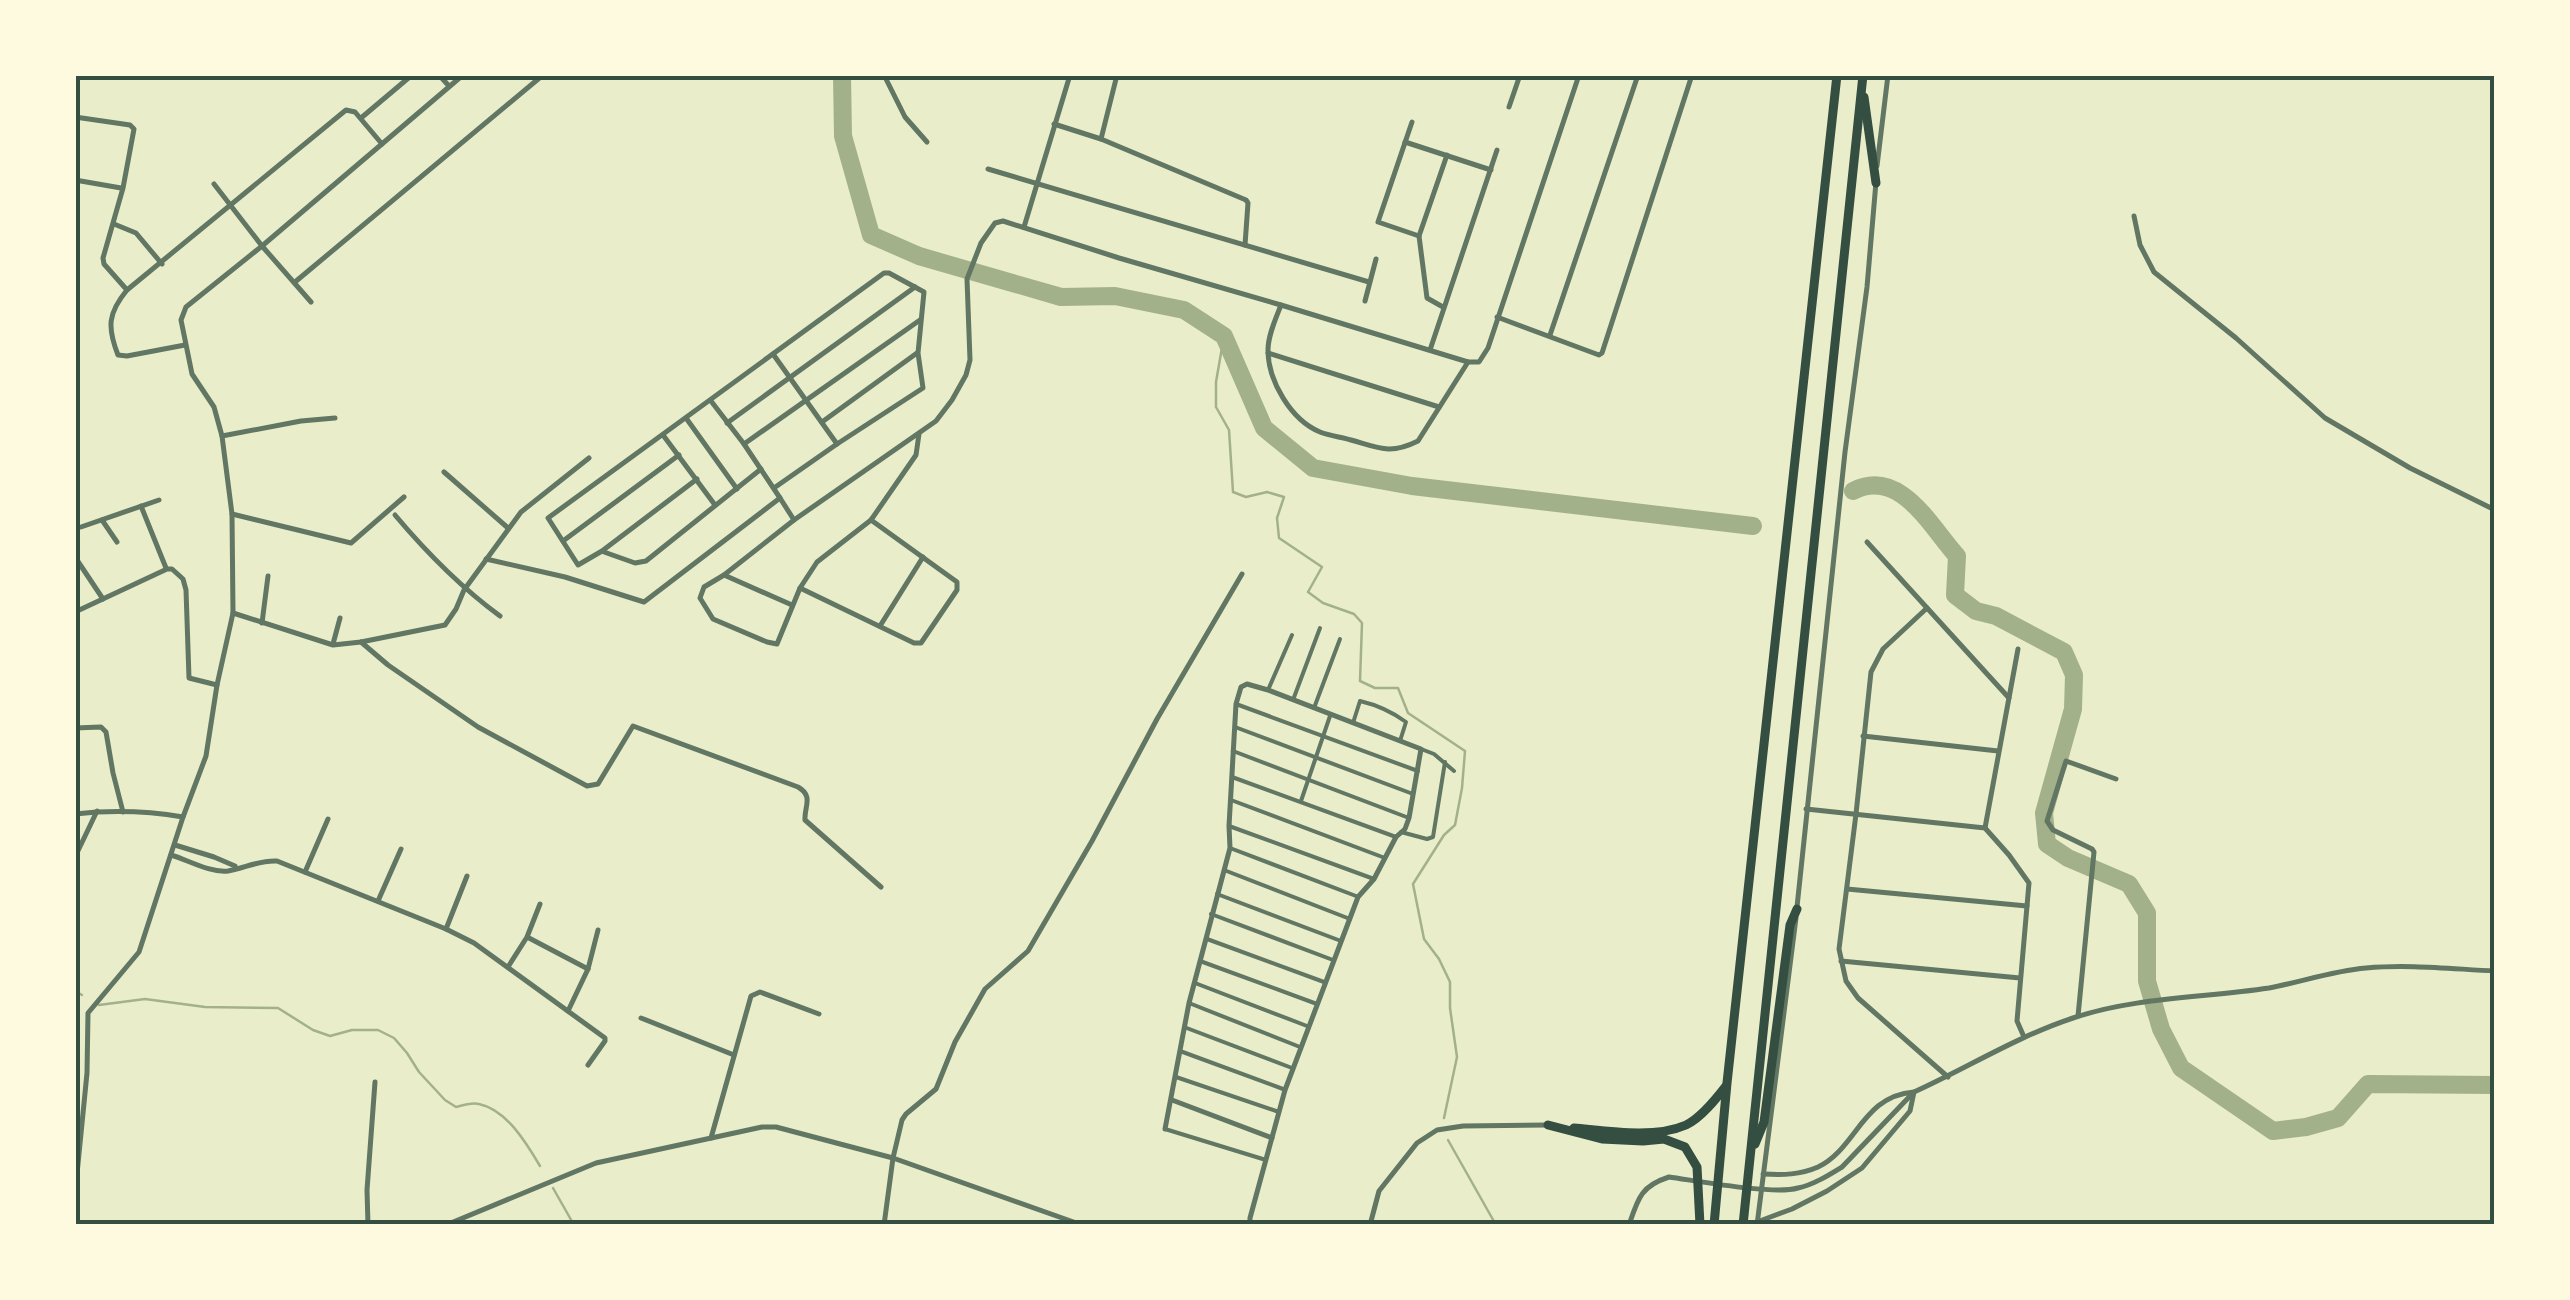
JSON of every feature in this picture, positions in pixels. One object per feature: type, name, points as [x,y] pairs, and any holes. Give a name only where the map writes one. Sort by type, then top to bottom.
[{"type":"highway","points":[[1714,1225],[1836,75]]},
{"type":"highway","points":[[1862,77],[1876,183]]},
{"type":"highway","points":[[1743,1225],[1862,77]]},
{"type":"highway","points":[[1751,1156],[1764,1122],[1790,925],[1797,909]]},
{"type":"highway","points":[[1548,1125],[1628,1133],[1670,1129],[1686,1125],[1698,1116],[1727,1083]]},
{"type":"highway","points":[[1548,1125],[1602,1140],[1664,1139],[1685,1147],[1697,1167],[1700,1225]]},
{"type":"street","points":[[361,118],[412,75]]},
{"type":"street","points":[[439,75],[449,86]]},
{"type":"street","points":[[75,1194],[87,1072],[88,1013],[139,952],[206,756],[233,614],[232,514],[222,436],[214,407],[192,374],[181,320],[186,308],[463,75]]},
{"type":"street","points":[[295,282],[543,75]]},
{"type":"street","points":[[884,75],[893,98],[926,142]]},
{"type":"street","points":[[1024,226],[1070,75]]},
{"type":"street","points":[[1101,139],[1117,75]]},
{"type":"street","points":[[1509,107],[1520,75]]},
{"type":"street","points":[[920,434],[916,455],[871,520],[820,558],[800,588],[777,644],[709,616],[700,593],[704,588],[936,422],[966,375],[971,339],[967,279],[981,243],[995,223],[1024,226],[1119,258],[1478,362],[1484,355],[1579,75]]},
{"type":"street","points":[[1550,335],[1638,75]]},
{"type":"street","points":[[1497,317],[1602,354],[1692,75]]},
{"type":"street","points":[[1757,1223],[1797,909],[1888,75]]},
{"type":"street","points":[[185,345],[121,356],[116,353],[113,308],[127,290],[346,110],[355,112],[382,144]]},
{"type":"street","points":[[75,117],[133,127],[123,188],[103,261],[127,290]]},
{"type":"street","points":[[1412,122],[1378,222],[1420,236]]},
{"type":"street","points":[[1054,124],[1101,139],[1246,200],[1245,245]]},
{"type":"street","points":[[1404,142],[1491,170]]},
{"type":"street","points":[[1430,350],[1497,150]]},
{"type":"street","points":[[1443,307],[1427,298],[1420,236],[1447,156]]},
{"type":"street","points":[[988,169],[1369,282]]},
{"type":"street","points":[[75,180],[123,188]]},
{"type":"street","points":[[214,184],[311,302]]},
{"type":"street","points":[[2134,216],[2140,245],[2154,272],[2236,338],[2325,418],[2410,468],[2495,510]]},
{"type":"street","points":[[114,224],[136,234],[162,264]]},
{"type":"street","points":[[1365,302],[1376,259]]},
{"type":"street","points":[[578,565],[548,518],[884,273],[924,292],[918,353],[922,389],[774,488]]},
{"type":"street","points":[[727,423],[916,287]]},
{"type":"street","points":[[1281,304],[1268,353],[1283,398],[1318,431],[1391,452],[1418,441],[1468,362]]},
{"type":"street","points":[[744,444],[920,320]]},
{"type":"street","points":[[822,422],[918,353]]},
{"type":"street","points":[[1268,353],[1439,407]]},
{"type":"street","points":[[774,354],[837,444]]},
{"type":"street","points":[[711,401],[794,520]]},
{"type":"street","points":[[222,436],[335,418]]},
{"type":"street","points":[[686,418],[736,489]]},
{"type":"street","points":[[663,435],[716,505]]},
{"type":"street","points":[[563,541],[679,456]]},
{"type":"street","points":[[233,614],[333,645],[445,624],[508,528],[530,503],[589,458]]},
{"type":"street","points":[[602,551],[635,564],[646,561],[761,469]]},
{"type":"street","points":[[444,472],[508,528]]},
{"type":"street","points":[[565,577],[697,479]]},
{"type":"street","points":[[232,514],[351,543],[404,496]]},
{"type":"street","points":[[486,559],[565,577],[638,601],[649,600],[780,498]]},
{"type":"street","points":[[81,527],[159,500]]},
{"type":"street","points":[[141,506],[166,569]]},
{"type":"street","points":[[395,515],[464,590],[500,616]]},
{"type":"street","points":[[102,520],[118,542]]},
{"type":"street","points":[[800,588],[921,643],[957,590],[958,582],[871,520]]},
{"type":"street","points":[[1867,542],[2009,698]]},
{"type":"street","points":[[880,626],[924,557]]},
{"type":"street","points":[[75,558],[103,598]]},
{"type":"street","points":[[75,612],[172,569],[186,590],[189,678],[217,685]]},
{"type":"street","points":[[884,1225],[902,1120],[936,1089],[955,1042],[985,990],[1028,951],[1156,719],[1242,574]]},
{"type":"street","points":[[724,575],[792,605]]},
{"type":"street","points":[[262,622],[268,576]]},
{"type":"street","points":[[1927,608],[1883,650],[1871,672],[1839,950],[1846,981],[1858,998],[1948,1077]]},
{"type":"street","points":[[333,645],[340,618]]},
{"type":"street","points":[[1292,700],[1320,628]]},
{"type":"street","points":[[1268,690],[1292,636]]},
{"type":"street","points":[[1314,708],[1340,638]]},
{"type":"street","points":[[362,642],[388,665],[478,727],[587,786],[598,784],[633,726],[798,787],[807,796],[805,820],[881,887]]},
{"type":"street","points":[[1985,828],[2018,650]]},
{"type":"street","points":[[1266,1160],[1166,1129],[1189,1003],[1230,848],[1236,704],[1241,686],[1268,690],[1434,754],[1454,771]]},
{"type":"street","points":[[1353,723],[1360,701],[1375,705],[1406,722],[1400,741]]},
{"type":"street","points":[[1236,704],[1418,771]]},
{"type":"street","points":[[1301,801],[1330,714]]},
{"type":"street","points":[[75,728],[101,727],[106,732],[123,812]]},
{"type":"street","points":[[1235,727],[1413,794]]},
{"type":"street","points":[[1864,736],[1998,751]]},
{"type":"street","points":[[1250,1225],[1284,1090],[1358,897],[1374,880],[1409,818],[1420,749]]},
{"type":"street","points":[[1233,751],[1409,818]]},
{"type":"street","points":[[2078,1016],[2094,852],[2054,830],[2048,821],[2066,760],[2116,779]]},
{"type":"street","points":[[1232,778],[1399,834],[1427,839],[1433,837],[1444,762]]},
{"type":"street","points":[[1231,800],[1385,858]]},
{"type":"street","points":[[1806,809],[1985,828],[2030,883],[2017,1021],[2025,1038]]},
{"type":"street","points":[[75,858],[97,812]]},
{"type":"street","points":[[75,814],[151,812],[183,817]]},
{"type":"street","points":[[305,872],[328,819]]},
{"type":"street","points":[[1229,826],[1374,880]]},
{"type":"street","points":[[175,846],[238,867]]},
{"type":"street","points":[[1230,848],[1358,897]]},
{"type":"street","points":[[378,901],[401,849]]},
{"type":"street","points":[[193,862],[196,851]]},
{"type":"street","points":[[171,855],[228,871],[264,860],[276,861],[474,943],[605,1038],[588,1065]]},
{"type":"street","points":[[1224,870],[1350,919]]},
{"type":"street","points":[[446,929],[467,876]]},
{"type":"street","points":[[1848,889],[2028,906]]},
{"type":"street","points":[[1217,894],[1341,940]]},
{"type":"street","points":[[508,966],[527,937],[540,904]]},
{"type":"street","points":[[1211,914],[1332,960]]},
{"type":"street","points":[[568,1011],[588,969],[598,930]]},
{"type":"street","points":[[527,937],[588,969]]},
{"type":"street","points":[[1206,939],[1325,983]]},
{"type":"street","points":[[1200,961],[1316,1004]]},
{"type":"street","points":[[1840,961],[2020,978]]},
{"type":"street","points":[[1764,1174],[1798,1174],[1816,1168],[1880,1104],[1896,1094],[1914,1092],[2078,1016],[2142,1003],[2268,988],[2368,968],[2412,966],[2495,971]]},
{"type":"street","points":[[1195,983],[1308,1027]]},
{"type":"street","points":[[711,1138],[754,993],[819,1014]]},
{"type":"street","points":[[1189,1003],[1300,1047]]},
{"type":"street","points":[[641,1018],[734,1055]]},
{"type":"street","points":[[1184,1026],[1292,1069]]},
{"type":"street","points":[[1180,1051],[1284,1090]]},
{"type":"street","points":[[1176,1077],[1279,1112]]},
{"type":"street","points":[[368,1225],[376,1082]]},
{"type":"street","points":[[1629,1225],[1642,1193],[1649,1185],[1669,1177],[1775,1190],[1797,1189],[1842,1167],[1914,1092]]},
{"type":"street","points":[[1757,1223],[1810,1200],[1862,1168],[1910,1111],[1914,1092]]},
{"type":"street","points":[[1172,1100],[1272,1138]]},
{"type":"street","points":[[1370,1225],[1380,1191],[1417,1143],[1436,1130],[1548,1125]]},
{"type":"street","points":[[446,1225],[596,1163],[776,1127],[893,1158],[1082,1225]]},
{"type":"waterway","points":[[842,75],[843,136],[871,235],[919,256],[1061,297],[1115,296],[1184,310],[1224,336],[1264,428],[1313,468],[1412,486],[1753,526]]},
{"type":"waterway","points":[[1224,336],[1216,407],[1229,430],[1233,492],[1246,497],[1267,492],[1284,497],[1277,518],[1279,538],[1322,567],[1308,592],[1323,603],[1354,614],[1362,623],[1360,681],[1375,688],[1398,688],[1408,713],[1465,751],[1455,825],[1444,835],[1413,884],[1424,939],[1450,982],[1457,1057],[1444,1118]]},
{"type":"waterway","points":[[1853,491],[1870,486],[1899,493],[1925,516],[1957,556],[1955,595],[1976,611],[1996,616],[2064,652],[2074,675],[2073,709],[2044,813],[2047,844],[2068,858],[2129,884],[2147,913],[2147,981],[2161,1029],[2181,1068],[2273,1131],[2338,1118],[2368,1084],[2495,1085]]},
{"type":"waterway","points":[[75,991],[82,995]]},
{"type":"waterway","points":[[99,1005],[145,999],[205,1007],[278,1008],[330,1036],[352,1030],[378,1030],[394,1038],[445,1100],[456,1107],[479,1104],[499,1113],[540,1166]]},
{"type":"waterway","points":[[1448,1140],[1496,1225]]},
{"type":"waterway","points":[[553,1188],[574,1225]]}]
